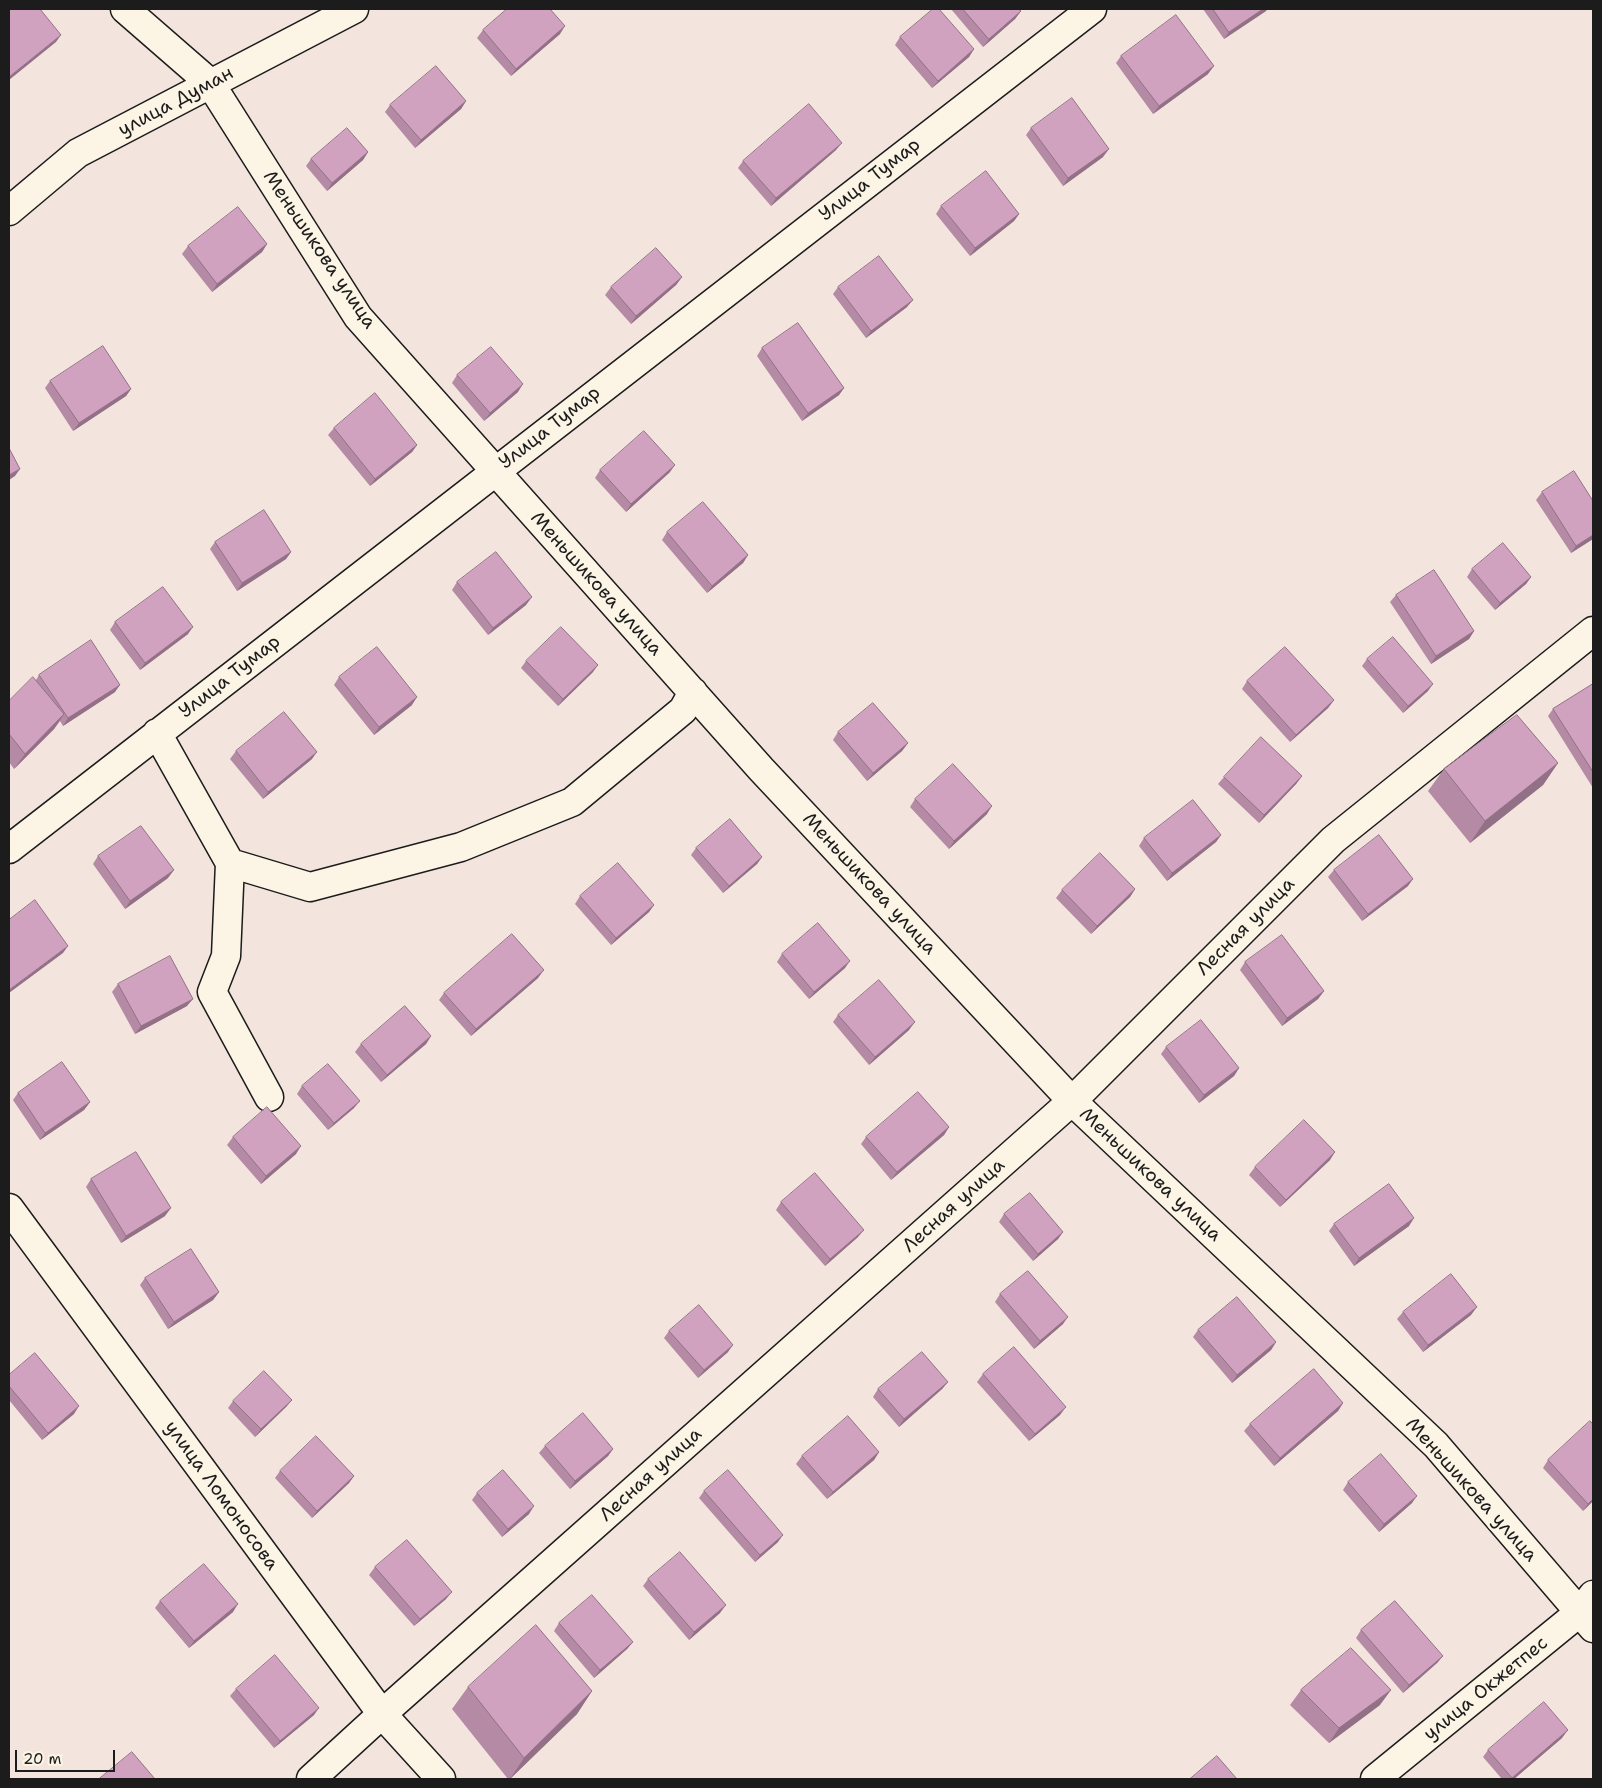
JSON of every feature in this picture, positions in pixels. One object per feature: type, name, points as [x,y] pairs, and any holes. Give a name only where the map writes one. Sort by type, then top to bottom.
[{"type":"street","name":"Меньшикова улица","points":[[126,9],[210,83],[358,317],[761,769],[1072,1101],[1436,1446],[1589,1612]]},
{"type":"street","name":"улица Думан","points":[[9,211],[78,153],[354,9]]},
{"type":"street","name":"Улица Тумар","points":[[9,849],[1092,9]]},
{"type":"street","name":"Лесная улица","points":[[311,1779],[1072,1101],[1333,840],[1593,631]]},
{"type":"street","points":[[230,864],[310,887],[461,848],[572,802],[683,710],[693,692]]},
{"type":"street","points":[[157,734],[230,864],[226,956],[212,992],[269,1097]]},
{"type":"street","name":"улица Ломоносова","points":[[9,1208],[382,1714],[441,1779]]},
{"type":"street","name":"улица Окжетпес","points":[[1376,1779],[1589,1612]]},
{"type":"building","points":[[9,9],[40,9],[61,35],[9,77]]},
{"type":"building","points":[[507,9],[550,9],[565,26],[516,69],[483,30]]},
{"type":"building","points":[[933,9],[939,9],[974,49],[938,81],[900,37]]},
{"type":"building","points":[[963,9],[1018,9],[1021,11],[989,39]]},
{"type":"building","points":[[1213,9],[1263,9],[1229,32]]},
{"type":"building","points":[[1176,15],[1214,66],[1159,106],[1121,56]]},
{"type":"building","points":[[436,66],[466,101],[421,140],[390,105]]},
{"type":"building","points":[[1072,98],[1109,149],[1068,178],[1031,128]]},
{"type":"building","points":[[809,104],[842,143],[776,198],[743,161]]},
{"type":"building","points":[[347,128],[368,152],[332,183],[311,159]]},
{"type":"building","points":[[986,171],[1019,214],[975,248],[941,206]]},
{"type":"building","points":[[238,207],[267,244],[217,284],[188,246]]},
{"type":"building","points":[[656,248],[682,277],[636,316],[611,287]]},
{"type":"building","points":[[879,256],[913,300],[871,331],[838,287]]},
{"type":"building","points":[[798,323],[844,388],[808,413],[762,348]]},
{"type":"building","points":[[103,346],[131,389],[79,423],[50,381]]},
{"type":"building","points":[[491,347],[523,384],[490,413],[457,375]]},
{"type":"building","points":[[375,393],[417,445],[375,479],[334,428]]},
{"type":"building","points":[[644,431],[675,465],[631,504],[600,470]]},
{"type":"building","points":[[9,448],[20,469],[9,475]]},
{"type":"building","points":[[1574,471],[1593,501],[1593,535],[1576,546],[1542,492]]},
{"type":"building","points":[[703,502],[748,555],[712,586],[667,532]]},
{"type":"building","points":[[264,510],[291,552],[242,583],[215,542]]},
{"type":"building","points":[[1503,543],[1531,577],[1500,603],[1472,569]]},
{"type":"building","points":[[496,552],[532,597],[493,628],[457,582]]},
{"type":"building","points":[[1434,570],[1474,631],[1436,656],[1396,595]]},
{"type":"building","points":[[163,587],[193,627],[145,663],[115,622]]},
{"type":"building","points":[[561,627],[598,665],[563,699],[526,661]]},
{"type":"building","points":[[1393,637],[1433,684],[1408,706],[1367,659]]},
{"type":"building","points":[[91,640],[120,685],[68,718],[39,675]]},
{"type":"building","points":[[377,647],[417,697],[379,727],[339,677]]},
{"type":"building","points":[[1285,647],[1334,700],[1296,735],[1247,681]]},
{"type":"building","points":[[33,677],[64,714],[25,754],[9,734],[9,701]]},
{"type":"building","points":[[1593,684],[1593,772],[1553,709]]},
{"type":"building","points":[[873,703],[908,743],[873,773],[838,732]]},
{"type":"building","points":[[284,712],[317,752],[268,792],[236,751]]},
{"type":"building","points":[[1517,715],[1558,763],[1485,821],[1444,769]]},
{"type":"building","points":[[1261,737],[1302,776],[1264,815],[1224,777]]},
{"type":"building","points":[[953,764],[992,806],[954,841],[915,799]]},
{"type":"building","points":[[1193,800],[1221,835],[1172,873],[1144,838]]},
{"type":"building","points":[[730,819],[762,857],[729,886],[696,848]]},
{"type":"building","points":[[141,826],[174,870],[130,901],[98,856]]},
{"type":"building","points":[[1379,835],[1413,879],[1368,914],[1334,870]]},
{"type":"building","points":[[1100,853],[1135,889],[1097,926],[1062,890]]},
{"type":"building","points":[[618,863],[654,905],[616,938],[580,896]]},
{"type":"building","points":[[35,900],[68,946],[9,990],[9,920]]},
{"type":"building","points":[[818,923],[850,961],[814,992],[782,954]]},
{"type":"building","points":[[512,934],[544,970],[476,1029],[444,993]]},
{"type":"building","points":[[1282,935],[1324,991],[1287,1018],[1245,962]]},
{"type":"building","points":[[170,956],[193,999],[141,1026],[118,984]]},
{"type":"building","points":[[879,980],[915,1022],[875,1057],[838,1015]]},
{"type":"building","points":[[405,1006],[431,1036],[387,1075],[361,1044]]},
{"type":"building","points":[[1201,1020],[1239,1068],[1204,1095],[1166,1047]]},
{"type":"building","points":[[62,1062],[90,1102],[45,1133],[18,1093]]},
{"type":"building","points":[[328,1064],[360,1101],[334,1123],[302,1086]]},
{"type":"building","points":[[918,1092],[949,1127],[897,1172],[866,1137]]},
{"type":"building","points":[[267,1107],[301,1146],[266,1176],[233,1137]]},
{"type":"building","points":[[1304,1120],[1335,1152],[1286,1200],[1255,1167]]},
{"type":"building","points":[[136,1152],[171,1208],[126,1236],[91,1179]]},
{"type":"building","points":[[815,1173],[864,1230],[830,1259],[781,1202]]},
{"type":"building","points":[[1389,1184],[1414,1218],[1359,1258],[1334,1224]]},
{"type":"building","points":[[1030,1193],[1063,1232],[1038,1254],[1004,1214]]},
{"type":"building","points":[[191,1249],[219,1292],[174,1322],[145,1278]]},
{"type":"building","points":[[1028,1271],[1068,1317],[1040,1341],[1000,1294]]},
{"type":"building","points":[[1451,1274],[1477,1307],[1428,1345],[1403,1312]]},
{"type":"building","points":[[1237,1297],[1276,1342],[1237,1375],[1198,1330]]},
{"type":"building","points":[[699,1305],[733,1345],[704,1370],[669,1331]]},
{"type":"building","points":[[1014,1347],[1066,1407],[1035,1434],[983,1374]]},
{"type":"building","points":[[922,1352],[948,1382],[904,1419],[878,1389]]},
{"type":"building","points":[[35,1353],[79,1406],[48,1433],[9,1386],[9,1375]]},
{"type":"building","points":[[1314,1369],[1343,1403],[1280,1458],[1250,1424]]},
{"type":"building","points":[[264,1371],[292,1400],[261,1429],[233,1401]]},
{"type":"building","points":[[583,1413],[613,1449],[575,1481],[545,1446]]},
{"type":"building","points":[[848,1416],[879,1452],[833,1492],[802,1456]]},
{"type":"building","points":[[1590,1421],[1593,1424],[1593,1499],[1588,1504],[1548,1460]]},
{"type":"building","points":[[316,1436],[354,1476],[317,1511],[280,1471]]},
{"type":"building","points":[[1381,1454],[1417,1496],[1384,1524],[1348,1482]]},
{"type":"building","points":[[503,1470],[534,1506],[508,1529],[477,1493]]},
{"type":"building","points":[[728,1470],[783,1535],[760,1555],[704,1491]]},
{"type":"building","points":[[407,1540],[452,1592],[420,1619],[375,1567]]},
{"type":"building","points":[[680,1552],[726,1605],[694,1632],[648,1579]]},
{"type":"building","points":[[204,1564],[238,1604],[194,1641],[160,1601]]},
{"type":"building","points":[[592,1595],[633,1642],[600,1670],[559,1623]]},
{"type":"building","points":[[1395,1601],[1443,1656],[1409,1685],[1361,1630]]},
{"type":"building","points":[[536,1625],[592,1691],[524,1758],[468,1687]]},
{"type":"building","points":[[1351,1648],[1391,1690],[1339,1728],[1301,1690]]},
{"type":"building","points":[[275,1655],[319,1708],[280,1741],[236,1689]]},
{"type":"building","points":[[1544,1702],[1568,1730],[1512,1778],[1488,1750]]},
{"type":"building","points":[[132,1752],[155,1779],[99,1779]]},
{"type":"building","points":[[1217,1756],[1237,1779],[1190,1779]]}]
